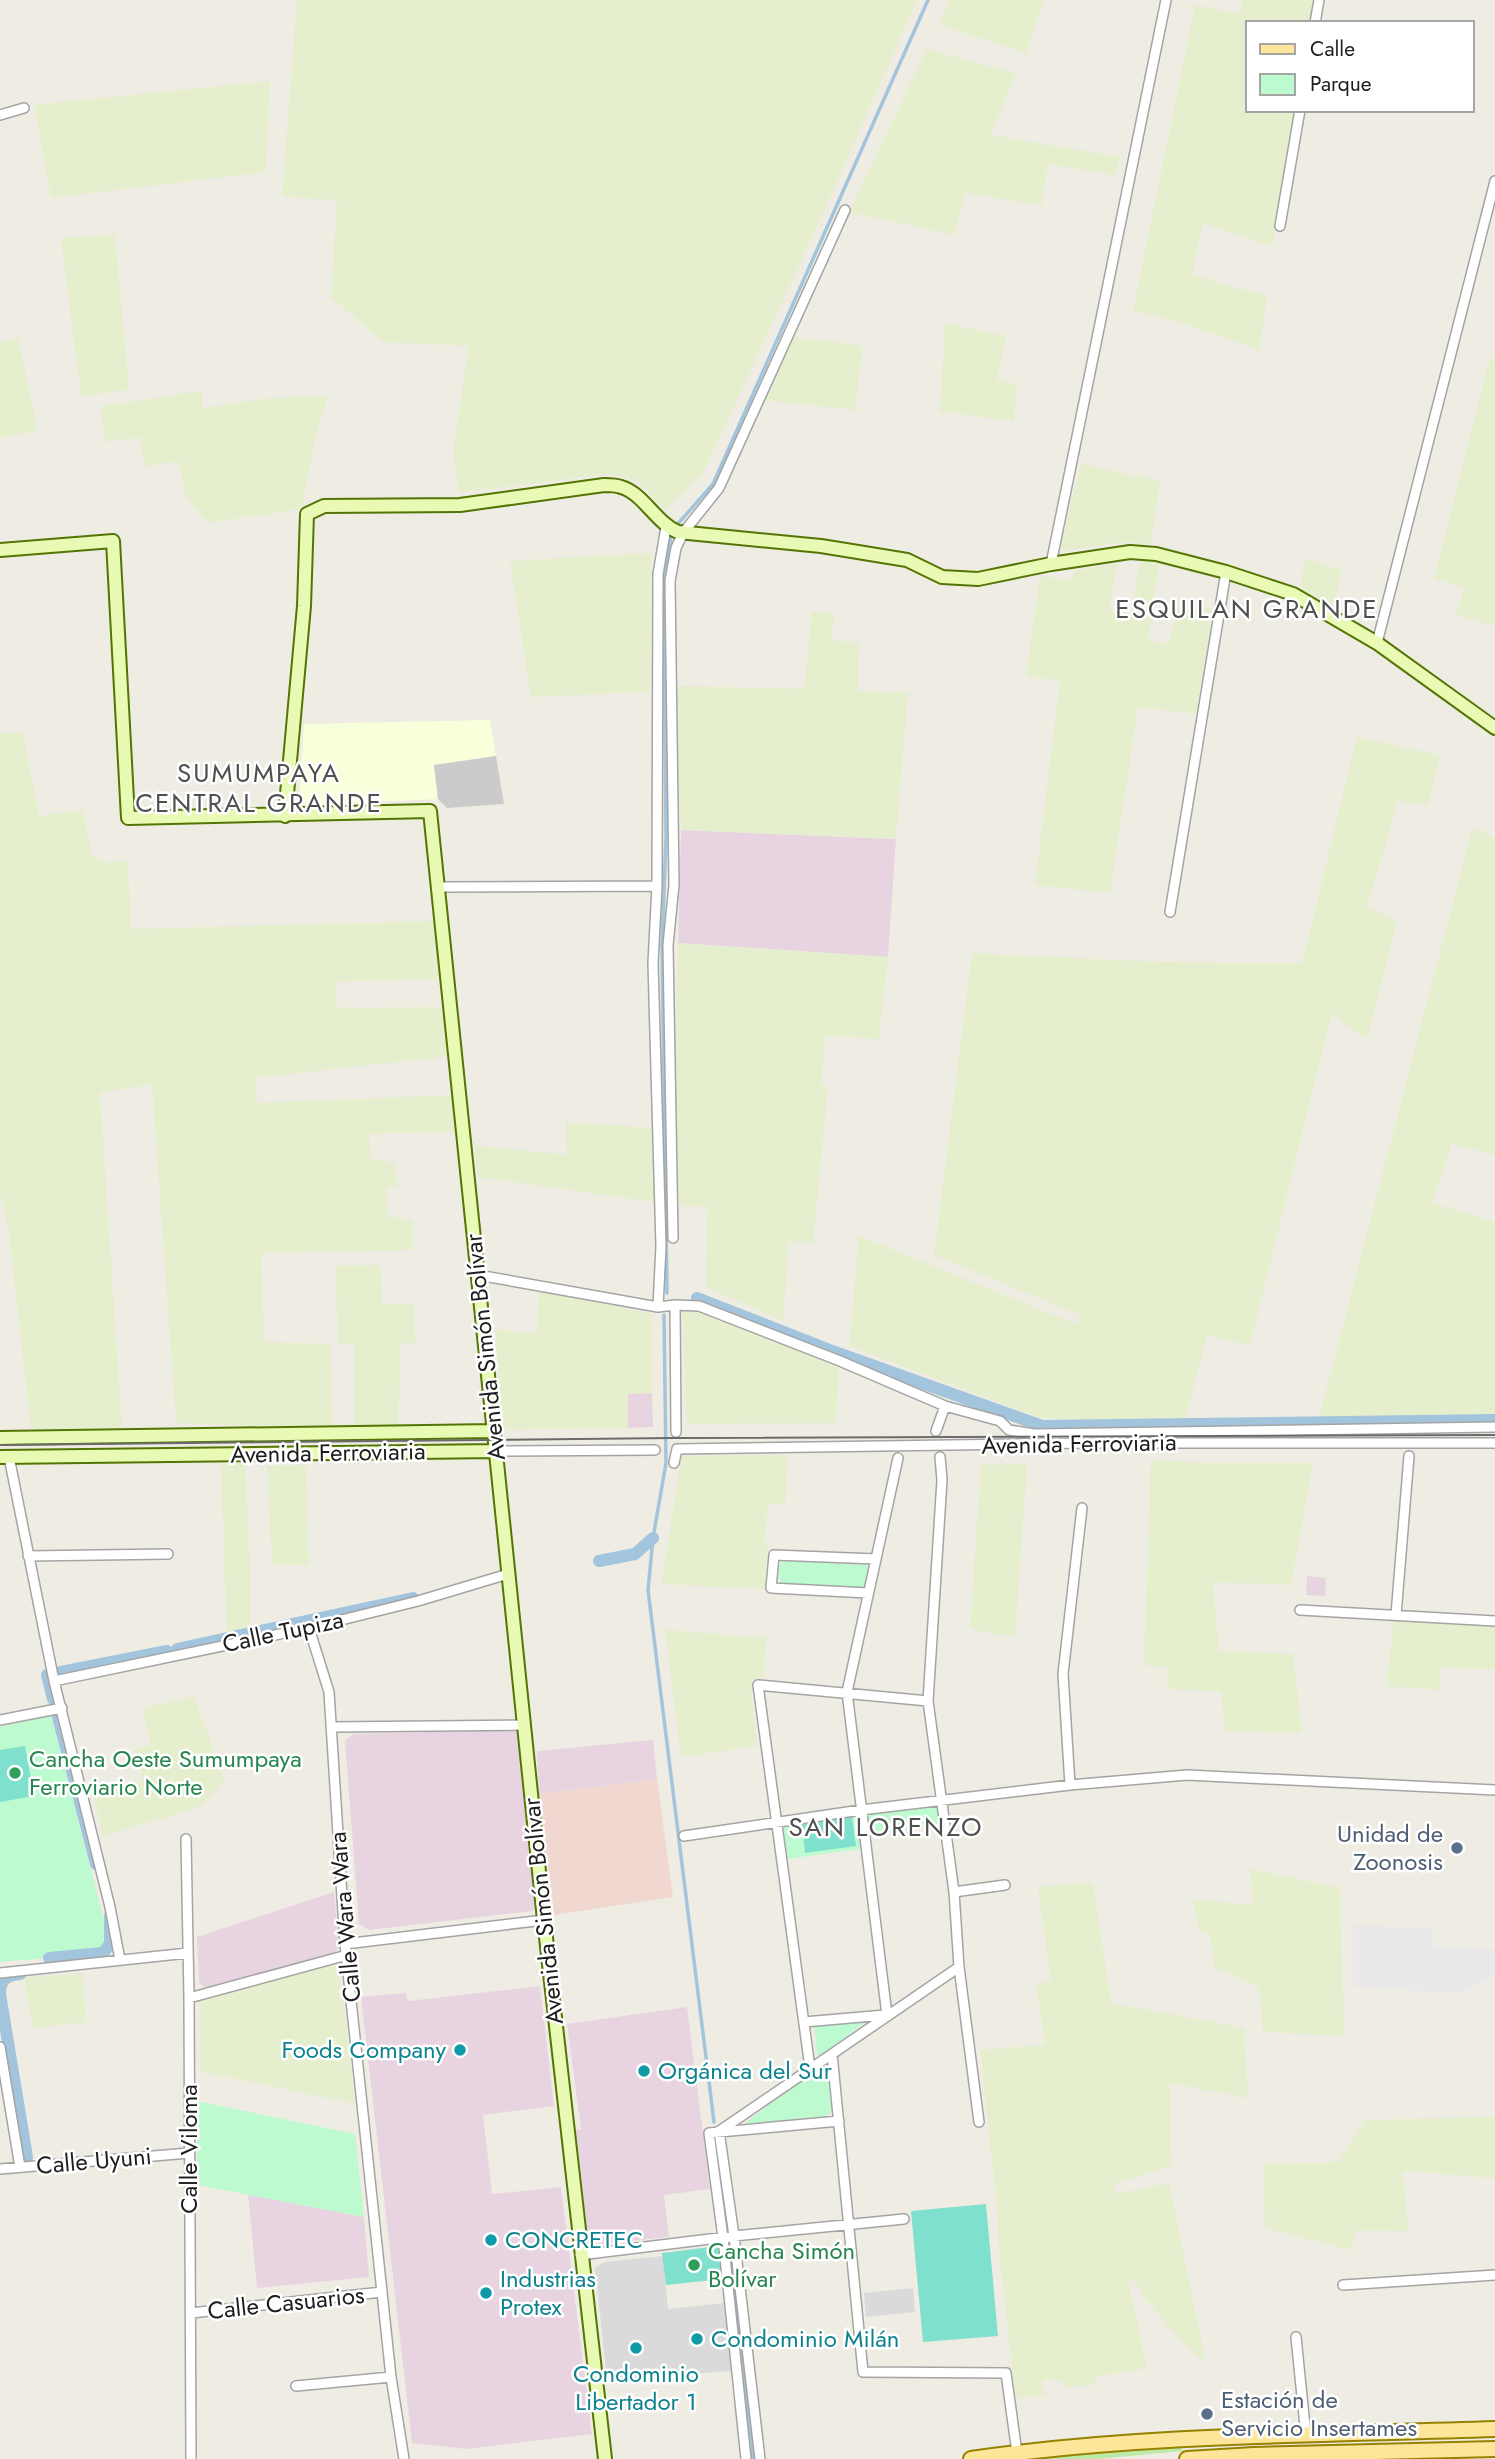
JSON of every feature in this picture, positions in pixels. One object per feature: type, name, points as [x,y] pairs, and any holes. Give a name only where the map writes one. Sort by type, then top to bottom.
[{"type":"main road","points":[[971,2459],[1208,2438],[1495,2429]]},
{"type":"main road","points":[[1208,2438],[1208,2459]]},
{"type":"main road","points":[[1187,2459],[1495,2449]]},
{"type":"street","points":[[1051,564],[1166,0]]},
{"type":"street","points":[[1315,21],[1319,0]]},
{"type":"street","points":[[0,115],[24,108]]},
{"type":"street","points":[[1280,226],[1300,112]]},
{"type":"street","points":[[1377,643],[1493,200],[1495,181]]},
{"type":"street","points":[[657,1307],[661,1246],[653,963],[657,886],[658,574],[674,530],[719,488],[845,210]]},
{"type":"street","points":[[285,816],[304,606],[307,514],[324,506],[460,505],[604,485],[622,487],[632,492],[674,530],[821,546],[907,560],[942,578],[978,579],[1130,552],[1156,554],[1226,572],[1293,594],[1377,643],[1495,728]]},
{"type":"street","points":[[673,1238],[668,945],[674,885],[670,581],[677,548],[674,530]]},
{"type":"street","name":"Avenida Simón Bolívar","points":[[0,550],[113,541],[128,818],[430,811],[544,1920],[605,2459]]},
{"type":"street","points":[[1170,912],[1226,572]]},
{"type":"street","points":[[439,887],[657,886]]},
{"type":"street","name":"Avenida Ferroviaria","points":[[478,1275],[657,1307],[699,1306],[840,1361],[945,1406],[999,1421],[1009,1430],[1034,1434],[1495,1427]]},
{"type":"street","points":[[674,1305],[676,1432]]},
{"type":"street","points":[[936,1431],[945,1406]]},
{"type":"street","name":"Avenida Ferroviaria","points":[[0,1438],[494,1431]]},
{"type":"street","name":"Avenida Ferroviaria","points":[[674,1463],[677,1449],[1090,1443],[1495,1443]]},
{"type":"street","name":"Avenida Ferroviaria","points":[[4,1457],[655,1450]]},
{"type":"street","points":[[1396,1615],[1409,1456]]},
{"type":"street","points":[[4,1457],[54,1681],[110,1907],[120,1960]]},
{"type":"street","points":[[940,1457],[942,1480],[928,1701],[954,1892],[959,1967],[979,2122]]},
{"type":"street","points":[[887,2015],[847,1692],[898,1458]]},
{"type":"street","points":[[1070,1785],[1063,1674],[1082,1508]]},
{"type":"street","points":[[28,1556],[168,1554]]},
{"type":"street","points":[[868,1593],[771,1588],[774,1555],[876,1559]]},
{"type":"street","name":"Calle Tupiza","points":[[54,1681],[309,1628],[418,1601],[508,1574]]},
{"type":"street","points":[[1300,1610],[1495,1620]]},
{"type":"street","name":"Calle Wara Wara","points":[[309,1628],[328,1692],[345,1944],[391,2377],[404,2459]]},
{"type":"street","points":[[810,2068],[758,1685],[928,1701]]},
{"type":"street","points":[[0,1720],[62,1708]]},
{"type":"street","points":[[332,1727],[524,1725]]},
{"type":"street","points":[[684,1836],[861,1810],[1070,1785],[1187,1775],[1495,1790]]},
{"type":"street","name":"Calle Viloma","points":[[186,1839],[191,2459]]},
{"type":"street","points":[[954,1892],[1005,1885]]},
{"type":"street","points":[[345,1944],[544,1920]]},
{"type":"street","points":[[0,1973],[188,1953]]},
{"type":"street","points":[[189,1998],[347,1955]]},
{"type":"street","points":[[719,2131],[959,1967]]},
{"type":"street","points":[[804,2022],[887,2015]]},
{"type":"street","points":[[0,2048],[20,2167]]},
{"type":"street","points":[[832,2054],[863,2372],[1006,2373],[1017,2454]]},
{"type":"street","points":[[746,2459],[709,2133],[839,2121]]},
{"type":"street","points":[[719,2131],[760,2459]]},
{"type":"street","name":"Calle Uyuni","points":[[0,2169],[189,2153]]},
{"type":"street","points":[[580,2255],[904,2219]]},
{"type":"street","points":[[1343,2285],[1495,2275]]},
{"type":"street","name":"Calle Casuarios","points":[[191,2313],[382,2292]]},
{"type":"street","points":[[1296,2337],[1306,2436]]},
{"type":"street","points":[[296,2385],[391,2377]]},
{"type":"shaded area","points":[[297,0],[917,0],[824,211],[703,473],[665,511],[637,480],[607,474],[459,493],[453,451],[469,346],[383,342],[331,297],[337,200],[282,197]]},
{"type":"shaded area","points":[[950,0],[1044,0],[1026,53],[939,25]]},
{"type":"shaded area","points":[[1243,0],[1315,0],[1311,21],[1246,21],[1246,112],[1296,112],[1273,246],[1203,223],[1192,275],[1267,296],[1259,350],[1185,324],[1133,311],[1195,5],[1240,14]]},
{"type":"shaded area","points":[[927,49],[1016,74],[991,135],[1120,157],[1116,175],[1048,164],[1042,205],[966,193],[954,235],[849,212]]},
{"type":"shaded area","points":[[270,81],[266,172],[51,198],[34,105]]},
{"type":"shaded area","points":[[115,235],[129,389],[81,396],[61,238]]},
{"type":"shaded area","points":[[945,323],[1006,336],[997,380],[1017,384],[1014,422],[940,411]]},
{"type":"shaded area","points":[[793,337],[863,346],[855,410],[763,400]]},
{"type":"shaded area","points":[[18,339],[38,430],[0,438],[0,343]]},
{"type":"shaded area","points":[[1490,358],[1495,359],[1495,626],[1456,615],[1464,587],[1434,579]]},
{"type":"shaded area","points":[[202,391],[203,408],[264,399],[328,395],[314,443],[302,509],[208,523],[186,497],[178,461],[144,466],[140,437],[106,442],[100,406]]},
{"type":"shaded area","points":[[1081,464],[1160,481],[1151,544],[1123,542],[1063,551],[1061,544]]},
{"type":"shaded area","points":[[651,553],[650,692],[531,697],[510,561]]},
{"type":"shaded area","points":[[1141,555],[1160,557],[1148,641],[1169,643],[1178,602],[1214,609],[1196,714],[1138,707],[1110,893],[1035,885],[1060,681],[1026,676],[1040,576],[1071,581],[1075,571],[1117,563],[1109,610],[1131,614]]},
{"type":"shaded area","points":[[1305,558],[1342,570],[1333,607],[1305,593],[1301,585]]},
{"type":"shaded area","points":[[812,612],[834,613],[832,640],[859,643],[858,691],[908,693],[896,839],[681,830],[677,772],[678,686],[804,689]]},
{"type":"shaded area","points":[[490,720],[496,756],[434,765],[438,799],[299,806],[304,724]]},
{"type":"shaded area","points":[[0,733],[23,733],[39,816],[83,810],[92,856],[105,863],[128,861],[131,929],[434,921],[442,979],[336,982],[337,1008],[444,1007],[449,1056],[255,1078],[257,1103],[455,1095],[458,1132],[369,1134],[370,1158],[395,1164],[397,1187],[386,1187],[389,1218],[412,1219],[413,1250],[261,1253],[264,1342],[331,1344],[332,1428],[176,1423],[152,1084],[100,1093],[122,1429],[31,1429],[8,1226],[0,1192]]},
{"type":"shaded area","points":[[1357,737],[1440,755],[1428,806],[1398,801],[1367,907],[1397,921],[1367,1040],[1332,1013],[1250,1345],[1207,1335],[1184,1423],[1041,1418],[849,1346],[859,1236],[1079,1323],[1080,1315],[934,1255],[972,953],[1158,962],[1302,963]]},
{"type":"shaded area","points":[[496,756],[504,804],[447,808],[438,799],[434,765]]},
{"type":"shaded area","points":[[1472,829],[1495,837],[1495,1155],[1452,1144],[1432,1203],[1495,1222],[1495,1415],[1319,1418]]},
{"type":"shaded area","points":[[681,830],[896,839],[888,957],[678,943]]},
{"type":"shaded area","points":[[678,943],[888,957],[879,1039],[825,1036],[821,1084],[828,1086],[813,1243],[789,1242],[783,1321],[706,1287],[707,1206],[679,1206],[675,1070]]},
{"type":"shaded area","points":[[566,1122],[652,1128],[654,1202],[478,1177],[474,1145],[567,1155]]},
{"type":"shaded area","points":[[381,1265],[382,1304],[414,1304],[415,1343],[401,1343],[398,1426],[354,1427],[354,1344],[338,1344],[336,1266]]},
{"type":"shaded area","points":[[539,1288],[652,1314],[652,1393],[628,1394],[628,1428],[503,1430],[495,1329],[537,1334]]},
{"type":"shaded area","points":[[698,1310],[839,1367],[836,1423],[687,1424],[682,1311]]},
{"type":"shaded area","points":[[652,1393],[653,1427],[628,1428],[628,1394]]},
{"type":"shaded area","points":[[788,1455],[785,1505],[768,1504],[764,1589],[662,1584],[681,1456]]},
{"type":"shaded area","points":[[1151,1460],[1313,1463],[1291,1585],[1213,1582],[1219,1651],[1293,1654],[1302,1733],[1225,1731],[1221,1691],[1167,1689],[1167,1667],[1144,1665]]},
{"type":"shaded area","points":[[245,1463],[250,1634],[227,1639],[221,1464]]},
{"type":"shaded area","points":[[1027,1464],[1015,1637],[970,1629],[981,1465]]},
{"type":"shaded area","points":[[306,1465],[309,1566],[272,1564],[267,1466]]},
{"type":"shaded area","points":[[1307,1576],[1326,1578],[1325,1596],[1306,1595]]},
{"type":"shaded area","points":[[1394,1620],[1495,1626],[1495,1670],[1442,1667],[1439,1690],[1386,1686]]},
{"type":"shaded area","points":[[665,1630],[766,1638],[764,1677],[752,1680],[757,1746],[681,1757]]},
{"type":"shaded area","points":[[194,1696],[224,1780],[201,1807],[103,1836],[92,1791],[143,1781],[135,1748],[151,1745],[142,1708]]},
{"type":"shaded area","points":[[515,1730],[519,1736],[539,1905],[532,1911],[369,1930],[359,1924],[345,1741],[353,1734]]},
{"type":"shaded area","points":[[653,1740],[657,1779],[539,1794],[537,1751]]},
{"type":"shaded area","name":"Cancha Oeste Sumumpaya Ferroviario Norte","points":[[25,1746],[34,1796],[0,1802],[0,1750]]},
{"type":"shaded area","points":[[657,1779],[673,1897],[554,1915],[539,1794]]},
{"type":"shaded area","points":[[852,1816],[856,1846],[805,1853],[802,1823]]},
{"type":"shaded area","points":[[1250,1869],[1340,1888],[1344,2036],[1263,2032],[1259,1987],[1215,1968],[1210,1936],[1200,1930],[1192,1899],[1253,1905]]},
{"type":"shaded area","points":[[1093,1882],[1111,2003],[1244,2028],[1248,2098],[1170,2083],[1171,2166],[1114,2184],[1116,2194],[1169,2183],[1206,2363],[1181,2341],[1144,2297],[1135,2281],[1128,2280],[1147,2368],[1095,2377],[1095,2385],[1067,2387],[1057,2380],[1043,2380],[1044,2395],[1016,2399],[980,2050],[1045,2045],[1036,1984],[1051,1981],[1038,1887]]},
{"type":"shaded area","points":[[334,1892],[339,1947],[332,1955],[205,1988],[199,1982],[197,1937]]},
{"type":"shaded area","points":[[1353,1925],[1432,1928],[1432,1946],[1495,1950],[1495,1976],[1457,1994],[1353,1986]]},
{"type":"shaded area","points":[[339,1963],[355,2104],[200,2071],[200,2000]]},
{"type":"shaded area","points":[[83,1973],[86,2022],[33,2028],[24,1978]]},
{"type":"shaded area","points":[[540,1986],[554,2106],[483,2115],[492,2194],[561,2187],[592,2434],[466,2449],[412,2443],[361,1997],[405,1993],[408,2001]]},
{"type":"shaded area","points":[[687,2007],[710,2189],[664,2195],[669,2237],[589,2245],[576,2130],[581,2129],[567,2024]]},
{"type":"shaded area","points":[[1495,2117],[1495,2178],[1403,2171],[1408,2231],[1357,2230],[1351,2250],[1265,2228],[1264,2164],[1339,2162],[1365,2120]]},
{"type":"shaded area","points":[[248,2194],[364,2217],[369,2277],[257,2288]]},
{"type":"shaded area","points":[[986,2204],[998,2336],[923,2342],[911,2211]]},
{"type":"shaded area","name":"Cancha Simón Bolívar","points":[[719,2246],[722,2279],[666,2285],[662,2253]]},
{"type":"shaded area","points":[[663,2256],[668,2309],[724,2303],[731,2371],[607,2380],[595,2267],[605,2262]]},
{"type":"shaded area","points":[[913,2288],[915,2312],[866,2317],[864,2293]]},
{"type":"green space","points":[[784,1560],[866,1565],[869,1569],[867,1586],[860,1589],[784,1585],[777,1577],[777,1568]]},
{"type":"green space","points":[[51,1715],[110,1944],[103,1953],[0,1962],[0,1727]]},
{"type":"green space","points":[[940,1805],[943,1825],[869,1834],[866,1815]]},
{"type":"green space","points":[[856,1815],[861,1849],[786,1859],[781,1824]]},
{"type":"green space","points":[[866,2017],[864,2023],[818,2058],[814,2024]]},
{"type":"green space","points":[[821,2067],[829,2071],[833,2109],[827,2116],[747,2124],[746,2122]]},
{"type":"green space","points":[[197,2101],[355,2134],[364,2217],[197,2185]]},
{"type":"green space","points":[[1182,2444],[1182,2451],[1098,2459],[1016,2459]]},
{"type":"waterway","points":[[676,526],[713,484],[928,0]]},
{"type":"waterway","points":[[667,1293],[662,947],[666,837],[664,574],[672,533]]},
{"type":"waterway","points":[[697,1298],[835,1352],[1042,1426],[1495,1420]]},
{"type":"waterway","points":[[664,1315],[666,1463],[653,1538],[648,1590],[714,2122]]},
{"type":"waterway","points":[[599,1561],[635,1554],[653,1538]]},
{"type":"waterway","points":[[177,1649],[413,1598]]},
{"type":"waterway","points":[[61,1672],[167,1651]]},
{"type":"waterway","points":[[47,1675],[53,1699]]},
{"type":"waterway","points":[[58,1717],[96,1864]]},
{"type":"waterway","points":[[49,1958],[103,1953],[110,1944],[110,1915]]},
{"type":"waterway","points":[[20,1974],[5,1979],[0,1994],[27,2157]]},
{"type":"waterway","points":[[724,2197],[728,2226]]},
{"type":"waterway","points":[[730,2245],[753,2459]]},
{"type":"tram line","points":[[0,1445],[673,1438],[1495,1435]]},
{"type":"place","name":"Cancha Oeste Sumumpaya Ferroviario Norte","points":[[15,1773]]},
{"type":"place","name":"Unidad de Zoonosis","points":[[1457,1848]]},
{"type":"place","name":"Foods Company","points":[[460,2050]]},
{"type":"place","name":"Orgánica del Sur","points":[[644,2071]]},
{"type":"place","name":"CONCRETEC","points":[[491,2240]]},
{"type":"place","name":"Cancha Simón Bolívar","points":[[694,2265]]},
{"type":"place","name":"Industrias Protex","points":[[486,2293]]},
{"type":"place","name":"Condominio Milán","points":[[697,2339]]},
{"type":"place","name":"Condominio Libertador 1","points":[[636,2348]]},
{"type":"place","name":"Estación de Servicio Insertames","points":[[1207,2414]]},
{"type":"district","name":"ESQUILAN GRANDE","points":[[1247,609]]},
{"type":"district","name":"SUMUMPAYA CENTRAL GRANDE","points":[[259,788]]},
{"type":"district","name":"SAN LORENZO","points":[[886,1827]]}]
